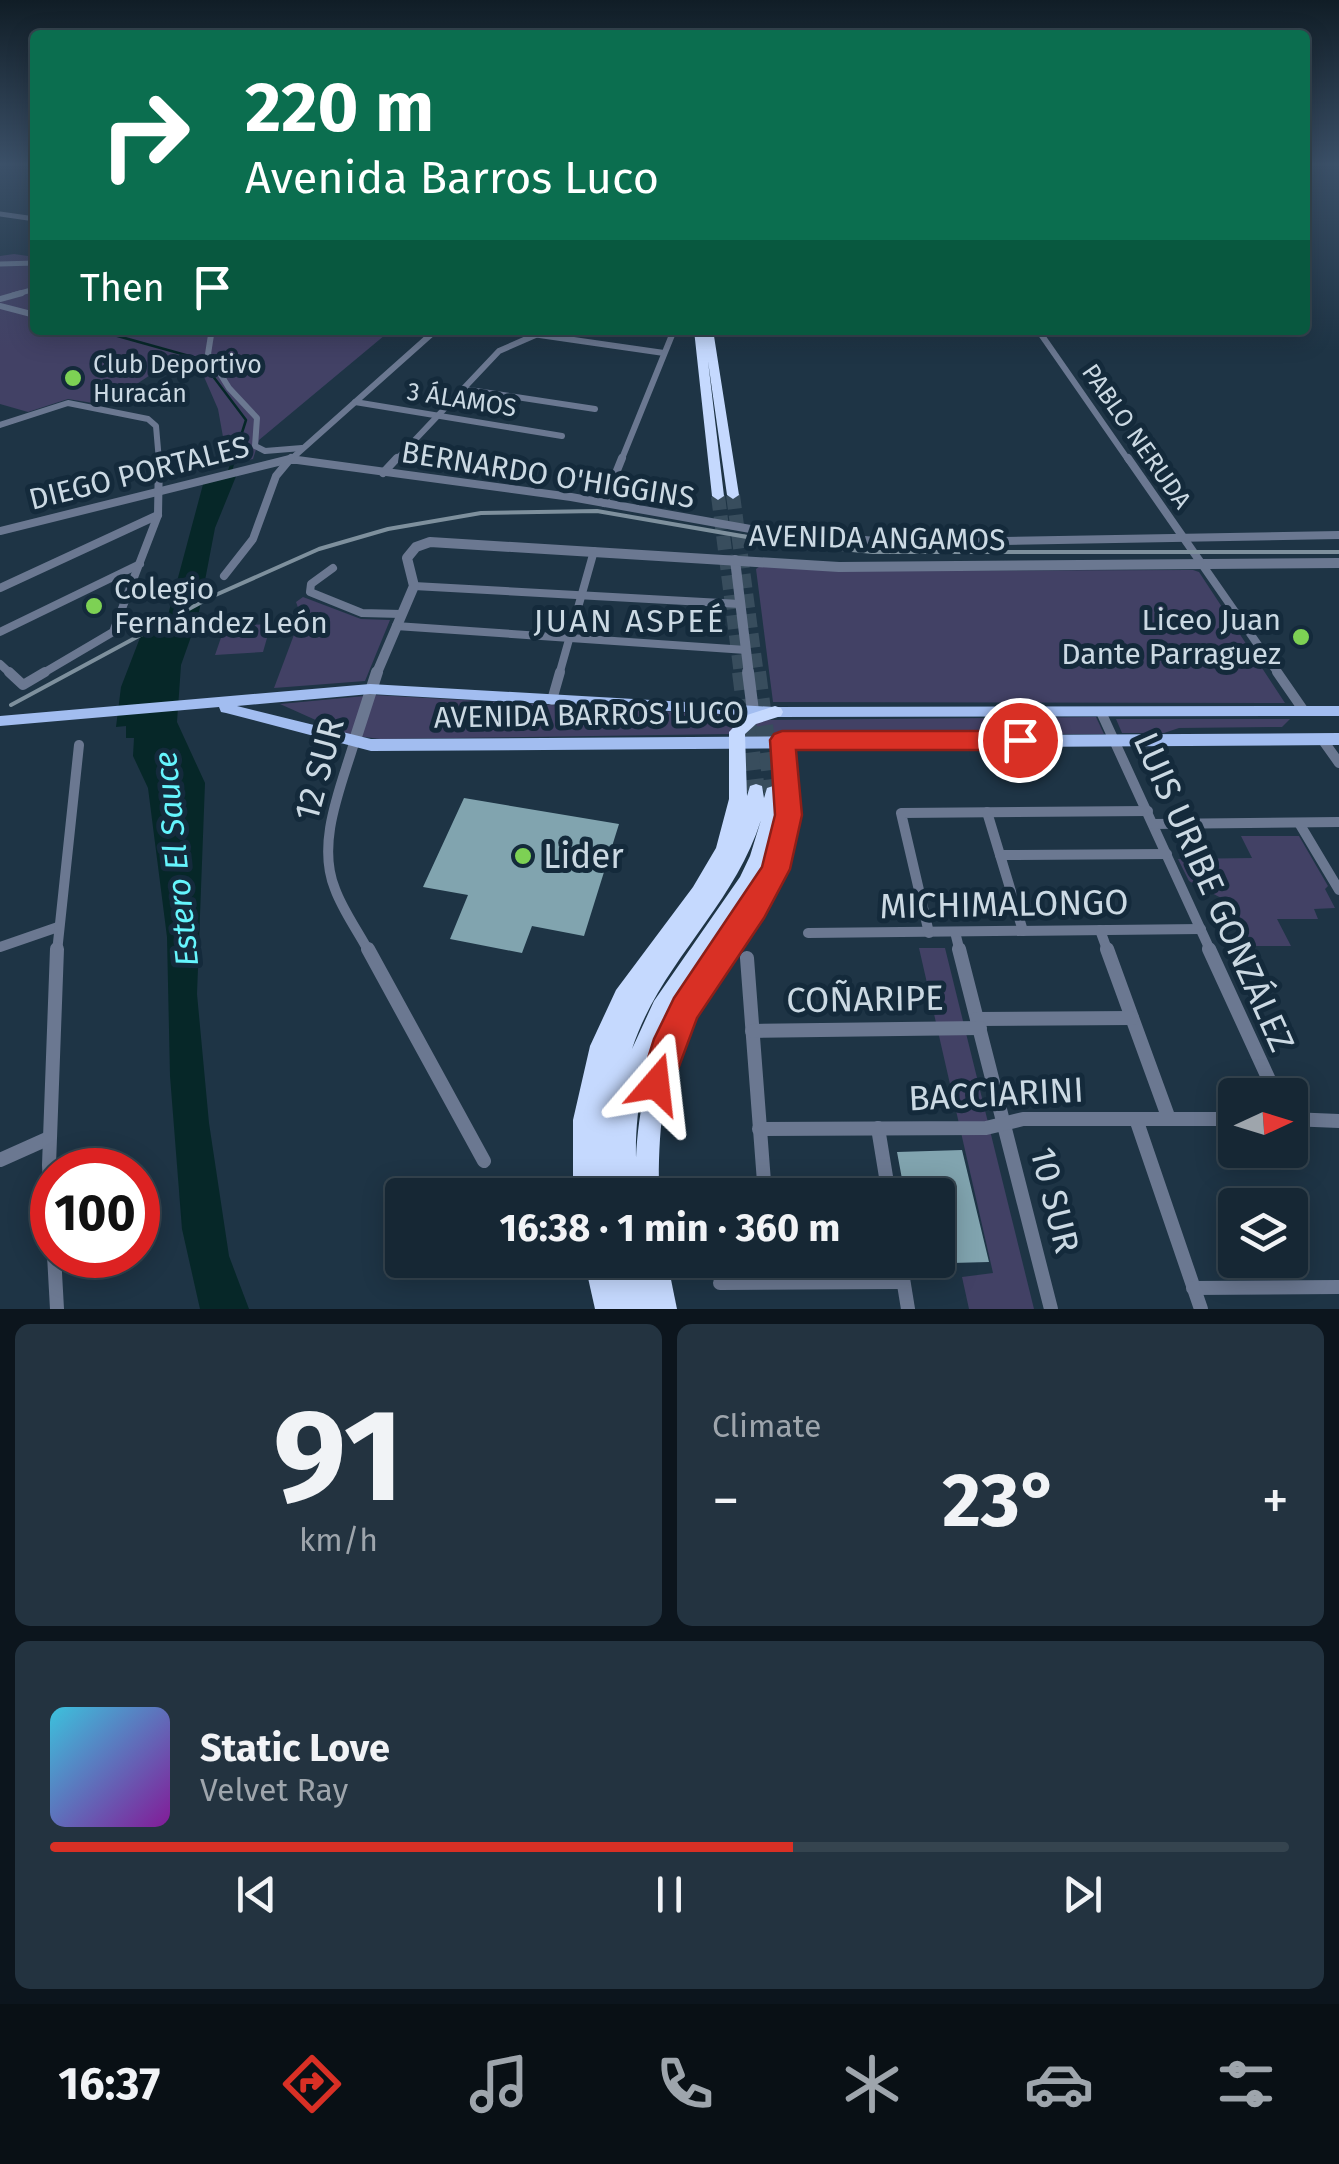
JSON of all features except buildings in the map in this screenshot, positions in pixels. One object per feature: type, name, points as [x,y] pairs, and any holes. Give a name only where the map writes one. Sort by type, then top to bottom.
[{"type":"highway","points":[[700,335],[718,496]]},
{"type":"highway","points":[[710,335],[733,495]]},
{"type":"highway","points":[[585,1178],[584,1120],[601,1046],[623,997],[700,892],[725,849],[738,799],[736,741],[746,722],[775,712]]},
{"type":"highway","points":[[648,1178],[650,1122],[670,1039],[696,991],[762,896],[780,855],[789,796],[782,740]]},
{"type":"highway","points":[[606,1178],[608,1103],[626,1032],[652,982],[738,860],[764,792],[768,834],[753,876],[728,917],[670,993],[644,1044],[629,1104],[627,1178]]},
{"type":"highway","points":[[600,1278],[608,1309]]},
{"type":"highway","points":[[618,1278],[625,1309]]},
{"type":"highway","points":[[641,1278],[649,1309]]},
{"type":"highway","points":[[658,1278],[664,1309]]},
{"type":"main road","name":"AVENIDA BARROS LUCO","points":[[0,720],[206,706],[370,689],[775,712],[1339,712]]},
{"type":"main road","name":"AVENIDA BARROS LUCO","points":[[206,706],[254,712],[354,743],[1331,739]]},
{"type":"main road","points":[[1279,740],[1297,730],[1304,712]]},
{"type":"street","points":[[0,264],[30,263]]},
{"type":"street","points":[[0,302],[30,291]]},
{"type":"street","points":[[0,302],[30,313]]},
{"type":"street","points":[[211,335],[208,354],[229,388],[255,414],[255,446],[264,451],[302,448]]},
{"type":"street","points":[[224,576],[252,539],[276,476],[290,459],[430,335]]},
{"type":"street","points":[[383,472],[499,351],[538,335],[664,353]]},
{"type":"street","points":[[604,503],[672,335]]},
{"type":"street","name":"PABLO NERUDA","points":[[1042,335],[1304,712]]},
{"type":"street","points":[[463,389],[595,409]]},
{"type":"street","points":[[0,425],[68,402],[154,423],[161,489],[158,515],[113,632],[23,685],[0,664]]},
{"type":"street","name":"3 ÁLAMOS","points":[[355,402],[562,436]]},
{"type":"street","name":"BERNARDO O'HIGGINS","points":[[290,459],[604,503],[756,530],[897,543],[1339,534]]},
{"type":"street","name":"DIEGO PORTALES","points":[[0,531],[290,459]]},
{"type":"street","points":[[0,588],[158,515]]},
{"type":"street","name":"AVENIDA ANGAMOS","points":[[416,547],[444,541],[839,567],[1339,564]]},
{"type":"street","name":"12 SUR","points":[[416,547],[406,562],[414,586],[370,689],[328,835],[327,861],[334,888],[484,1161]]},
{"type":"street","points":[[552,700],[594,552]]},
{"type":"street","points":[[735,560],[752,711]]},
{"type":"street","points":[[0,632],[140,564]]},
{"type":"street","points":[[334,568],[311,584],[310,592],[362,613],[401,614]]},
{"type":"street","points":[[414,586],[740,604]]},
{"type":"street","points":[[396,626],[746,650]]},
{"type":"street","name":"LUIS URIBE GONZÁLEZ","points":[[1101,712],[1268,1078]]},
{"type":"street","points":[[1331,739],[1339,763]]},
{"type":"street","points":[[57,1309],[47,1139],[49,1026],[80,744]]},
{"type":"street","points":[[929,933],[901,813],[1148,811]]},
{"type":"street","points":[[987,812],[1024,931]]},
{"type":"street","points":[[1154,824],[1339,822]]},
{"type":"street","points":[[1300,823],[1339,890]]},
{"type":"street","points":[[1000,855],[1167,854]]},
{"type":"street","points":[[0,948],[58,927]]},
{"type":"street","name":"MICHIMALONGO","points":[[808,933],[1201,929]]},
{"type":"street","points":[[1100,930],[1170,1119]]},
{"type":"street","name":"10 SUR","points":[[955,932],[1052,1309]]},
{"type":"street","points":[[747,958],[763,1178]]},
{"type":"street","name":"COÑARIPE","points":[[752,1031],[1132,1018]]},
{"type":"street","name":"BACCIARINI","points":[[760,1129],[986,1128],[1023,1119],[1218,1119]]},
{"type":"street","points":[[1136,1119],[1201,1309]]},
{"type":"street","points":[[1308,1119],[1339,1120]]},
{"type":"street","points":[[878,1128],[886,1178]]},
{"type":"street","points":[[0,1160],[47,1139]]},
{"type":"street","points":[[772,1278],[772,1282]]},
{"type":"street","points":[[903,1278],[908,1309]]},
{"type":"street","points":[[720,1282],[904,1282]]},
{"type":"street","points":[[1194,1288],[1339,1287]]},
{"type":"shaded area","points":[[0,256],[30,256],[30,335],[385,335],[259,440],[253,459],[210,468],[225,448],[218,409],[198,363],[179,356],[105,405],[68,399],[28,412],[0,404]]},
{"type":"shaded area","points":[[760,566],[883,571],[1193,570],[1199,572],[1285,703],[773,702],[756,569]]},
{"type":"shaded area","points":[[303,597],[361,619],[390,620],[365,681],[274,688],[301,616],[296,602]]},
{"type":"shaded area","points":[[271,624],[263,652],[215,655],[225,626]]},
{"type":"shaded area","points":[[375,695],[742,716],[730,734],[380,739],[349,735],[280,704]]},
{"type":"shaded area","points":[[1096,717],[1104,734],[744,735],[759,720]]},
{"type":"shaded area","points":[[1116,719],[1290,719],[1282,727],[1122,733]]},
{"type":"shaded area","points":[[1241,836],[1299,836],[1328,886],[1325,889],[1335,908],[1314,909],[1318,919],[1277,919],[1291,946],[1247,946],[1225,900],[1189,881],[1178,859],[1252,858]]},
{"type":"shaded area","points":[[919,948],[945,948],[1034,1309],[969,1309],[962,1277],[993,1273]]},
{"type":"water","points":[[239,469],[215,528],[198,617],[181,665],[177,722],[205,783],[197,994],[209,1123],[229,1256],[249,1309],[200,1309],[182,1229],[170,1076],[167,937],[148,788],[133,756],[134,738],[126,738],[126,726],[116,727],[121,687],[143,630],[168,615],[205,477]]},
{"type":"waterway","name":"Estero El Sauce","points":[[114,335],[200,359],[246,420],[233,461]]},
{"type":"waterway","name":"Estero El Sauce","points":[[230,471],[234,458]]},
{"type":"tunnel","points":[[733,495],[757,675]]},
{"type":"tunnel","points":[[718,496],[741,675]]},
{"type":"tunnel","points":[[741,672],[756,791]]},
{"type":"tunnel","points":[[757,672],[773,793]]},
{"type":"railway","points":[[11,705],[211,597],[319,549],[388,529],[481,513],[597,511],[788,544],[873,552],[1339,552]]},
{"type":"place","name":"Club Deportivo Huracán","points":[[73,378]]},
{"type":"place","name":"Colegio Fernández León","points":[[94,606]]},
{"type":"place","name":"Liceo Juan Dante Parraguez","points":[[1301,637]]},
{"type":"place","name":"Lider","points":[[523,856]]},
{"type":"district","name":"JUAN ASPEÉ","points":[[630,621]]},
{"type":"route","points":[[656,1084],[670,1039],[686,1008],[754,909],[776,869],[786,835],[789,796],[782,740],[1020,740]]}]
